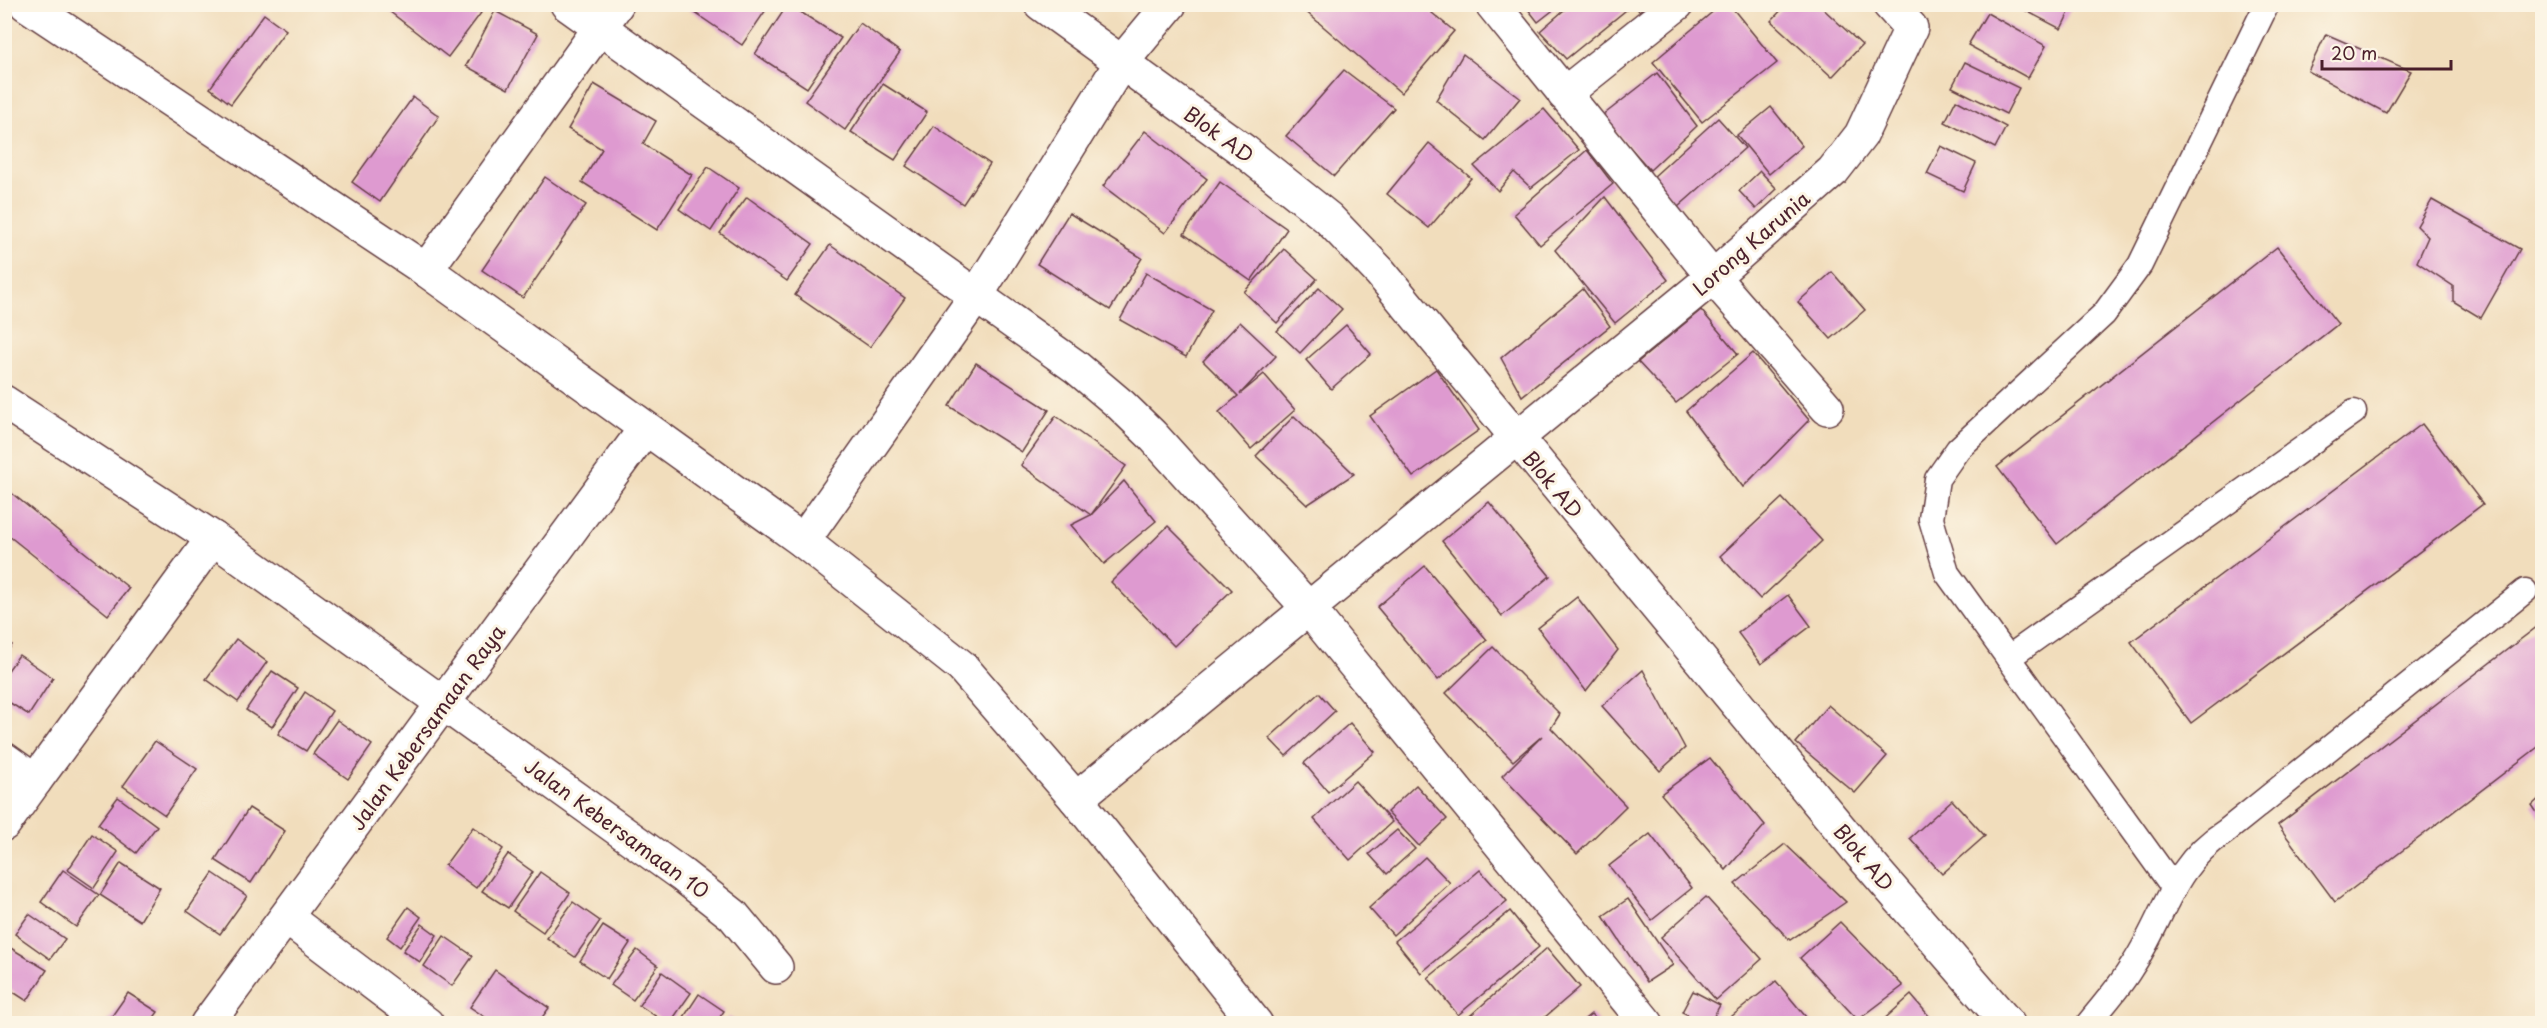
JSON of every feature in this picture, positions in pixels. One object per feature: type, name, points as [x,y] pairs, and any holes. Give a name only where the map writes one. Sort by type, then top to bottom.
[{"type":"street","points":[[26,4],[426,270],[803,541],[962,667],[1076,799],[1256,1023]]},
{"type":"street","points":[[567,4],[609,16],[976,296],[1076,367],[1121,405],[1152,435],[1308,609],[1647,1023]]},
{"type":"street","name":"Blok AD","points":[[1041,4],[1244,151],[1328,218],[1380,272],[1516,440],[1866,860],[2008,1023]]},
{"type":"street","points":[[803,541],[976,296],[1121,63],[1170,4]]},
{"type":"street","points":[[1491,4],[1713,277],[1827,408]]},
{"type":"street","points":[[1564,94],[1677,4]]},
{"type":"street","name":"Lorong Karunia","points":[[1076,799],[1713,277],[1833,171],[1849,154],[1869,119],[1907,12]]},
{"type":"street","points":[[426,270],[609,16]]},
{"type":"street","name":"Jalan Kebersamaan 10","points":[[4,402],[213,538],[710,896],[733,915],[776,966]]},
{"type":"street","name":"Jalan Kebersamaan Raya","points":[[207,1023],[287,918],[645,429]]},
{"type":"street","points":[[4,824],[213,538]]},
{"type":"street","points":[[4,759],[35,781]]},
{"type":"street","points":[[287,918],[427,1023]]},
{"type":"lane","points":[[2174,888],[1947,573],[1931,519],[1937,479],[1958,448],[2103,314],[2140,265],[2267,4]]},
{"type":"lane","points":[[2008,658],[2354,412]]},
{"type":"lane","points":[[2088,1023],[2132,968],[2174,888],[2206,844],[2224,832],[2524,591]]},
{"type":"building","points":[[380,4],[470,4],[481,13],[448,57]]},
{"type":"building","points":[[682,4],[770,4],[742,45]]},
{"type":"building","points":[[788,4],[841,38],[807,88],[755,54]]},
{"type":"building","points":[[1309,4],[1421,4],[1454,31],[1401,93],[1304,10]]},
{"type":"building","points":[[1524,4],[1561,4],[1538,22]]},
{"type":"building","points":[[1571,4],[1628,4],[1631,6],[1566,59],[1540,31]]},
{"type":"building","points":[[1634,4],[1647,4],[1639,11]]},
{"type":"building","points":[[1722,4],[1729,4],[1777,63],[1702,122],[1653,62]]},
{"type":"building","points":[[1787,4],[1818,4],[1862,45],[1832,77],[1771,21]]},
{"type":"building","points":[[2013,4],[2073,4],[2061,29]]},
{"type":"building","points":[[495,11],[538,34],[508,89],[466,66]]},
{"type":"building","points":[[1987,13],[2046,46],[2028,78],[1968,45]]},
{"type":"building","points":[[264,14],[286,30],[231,104],[210,88]]},
{"type":"building","points":[[860,23],[900,52],[845,130],[805,101]]},
{"type":"building","points":[[2326,34],[2411,71],[2386,113],[2308,71]]},
{"type":"building","points":[[1463,54],[1520,98],[1485,140],[1436,100]]},
{"type":"building","points":[[1965,62],[2019,88],[2006,114],[1952,87]]},
{"type":"building","points":[[1344,70],[1394,108],[1334,176],[1286,136]]},
{"type":"building","points":[[1657,73],[1697,126],[1650,170],[1602,116]]},
{"type":"building","points":[[594,84],[656,121],[643,144],[692,175],[657,230],[582,182],[602,149],[568,129]]},
{"type":"building","points":[[883,84],[927,112],[895,160],[851,132]]},
{"type":"building","points":[[413,97],[439,116],[380,202],[352,182]]},
{"type":"building","points":[[1956,100],[2006,127],[1995,148],[1945,122]]},
{"type":"building","points":[[1771,107],[1802,146],[1769,174],[1737,135]]},
{"type":"building","points":[[1544,109],[1579,150],[1531,188],[1514,172],[1498,191],[1474,166]]},
{"type":"building","points":[[1718,118],[1745,148],[1678,207],[1652,178]]},
{"type":"building","points":[[934,126],[990,164],[963,204],[906,166]]},
{"type":"building","points":[[1145,131],[1207,179],[1165,233],[1103,186]]},
{"type":"building","points":[[1429,143],[1471,178],[1429,228],[1387,194]]},
{"type":"building","points":[[1941,146],[1976,163],[1963,191],[1927,174]]},
{"type":"building","points":[[1587,150],[1613,184],[1540,245],[1514,214]]},
{"type":"building","points":[[708,167],[739,188],[711,231],[679,209]]},
{"type":"building","points":[[1760,171],[1777,189],[1756,209],[1739,191]]},
{"type":"building","points":[[545,177],[586,205],[523,298],[482,270]]},
{"type":"building","points":[[1220,182],[1287,229],[1251,281],[1184,234]]},
{"type":"building","points":[[747,197],[813,244],[787,281],[720,233]]},
{"type":"building","points":[[1605,197],[1668,280],[1615,323],[1555,250]]},
{"type":"building","points":[[2432,200],[2520,249],[2481,318],[2453,301],[2453,286],[2417,262],[2428,237],[2417,226]]},
{"type":"building","points":[[1069,213],[1142,258],[1110,310],[1037,264]]},
{"type":"building","points":[[830,245],[905,298],[870,347],[795,295]]},
{"type":"building","points":[[2277,247],[2338,324],[2057,544],[1997,467]]},
{"type":"building","points":[[1284,249],[1317,279],[1277,323],[1244,292]]},
{"type":"building","points":[[1832,272],[1865,310],[1831,339],[1798,302]]},
{"type":"building","points":[[1146,273],[1212,310],[1186,357],[1120,320]]},
{"type":"building","points":[[1319,288],[1342,309],[1300,353],[1277,331]]},
{"type":"building","points":[[1583,289],[1610,326],[1522,396],[1501,358]]},
{"type":"building","points":[[1701,310],[1738,354],[1676,403],[1638,362]]},
{"type":"building","points":[[1240,322],[1276,356],[1240,394],[1264,374],[1295,410],[1251,449],[1219,412],[1238,396],[1203,361]]},
{"type":"building","points":[[1346,325],[1371,354],[1331,389],[1306,360]]},
{"type":"building","points":[[1753,353],[1809,420],[1743,487],[1686,411]]},
{"type":"building","points":[[976,363],[1049,410],[1022,452],[949,406]]},
{"type":"building","points":[[1436,369],[1479,430],[1413,477],[1370,416]]},
{"type":"building","points":[[1056,416],[1126,466],[1091,515],[1021,465]]},
{"type":"building","points":[[1294,416],[1354,474],[1307,505],[1256,456]]},
{"type":"building","points":[[2422,424],[2483,504],[2191,723],[2131,642]]},
{"type":"building","points":[[1124,481],[1156,521],[1104,564],[1071,525],[1091,515]]},
{"type":"building","points":[[4,487],[129,588],[108,615],[4,532]]},
{"type":"building","points":[[1782,498],[1822,541],[1760,599],[1720,556]]},
{"type":"building","points":[[1489,502],[1550,576],[1502,616],[1442,541]]},
{"type":"building","points":[[1168,526],[1232,590],[1174,646],[1111,582]]},
{"type":"building","points":[[1425,566],[1487,640],[1438,680],[1377,607]]},
{"type":"building","points":[[1788,595],[1811,626],[1761,664],[1738,633]]},
{"type":"building","points":[[1577,597],[1618,650],[1586,691],[1538,628]]},
{"type":"building","points":[[2542,623],[2542,744],[2335,902],[2278,825]]},
{"type":"building","points":[[236,639],[267,662],[238,702],[206,679]]},
{"type":"building","points":[[4,640],[12,645],[4,655]]},
{"type":"building","points":[[1493,647],[1560,714],[1551,728],[1626,806],[1577,854],[1502,776],[1542,736],[1513,761],[1446,693]]},
{"type":"building","points":[[19,655],[53,678],[29,715],[4,699],[4,676]]},
{"type":"building","points":[[1643,670],[1685,748],[1660,771],[1602,706]]},
{"type":"building","points":[[272,671],[298,688],[272,727],[246,710]]},
{"type":"building","points":[[305,692],[332,711],[306,751],[278,734]]},
{"type":"building","points":[[1319,693],[1335,711],[1286,756],[1269,738]]},
{"type":"building","points":[[1828,705],[1887,756],[1855,793],[1796,743]]},
{"type":"building","points":[[337,720],[372,745],[348,779],[313,754]]},
{"type":"building","points":[[1350,723],[1375,752],[1328,792],[1304,763]]},
{"type":"building","points":[[155,741],[197,769],[165,815],[123,786]]},
{"type":"building","points":[[1710,758],[1765,825],[1726,870],[1661,794]]},
{"type":"building","points":[[1355,781],[1392,822],[1350,860],[1314,819]]},
{"type":"building","points":[[1416,785],[1447,819],[1419,846],[1387,812]]},
{"type":"building","points":[[2542,796],[2542,820],[2532,805]]},
{"type":"building","points":[[118,797],[157,826],[136,853],[98,824]]},
{"type":"building","points":[[1952,800],[1985,836],[1942,874],[1910,838]]},
{"type":"building","points":[[249,808],[285,831],[251,883],[215,860]]},
{"type":"building","points":[[473,827],[503,849],[476,888],[445,865]]},
{"type":"building","points":[[1397,830],[1415,849],[1387,874],[1369,854]]},
{"type":"building","points":[[92,834],[118,852],[94,888],[68,870]]},
{"type":"building","points":[[1650,834],[1692,888],[1652,920],[1609,866]]},
{"type":"building","points":[[1785,844],[1846,902],[1790,940],[1735,884]]},
{"type":"building","points":[[508,854],[533,872],[508,908],[482,891]]},
{"type":"building","points":[[1425,857],[1450,883],[1393,935],[1369,908]]},
{"type":"building","points":[[121,863],[160,888],[140,921],[100,895]]},
{"type":"building","points":[[63,870],[99,895],[76,927],[41,902]]},
{"type":"building","points":[[1480,870],[1507,901],[1421,973],[1395,941]]},
{"type":"building","points":[[540,872],[570,893],[543,932],[513,911]]},
{"type":"building","points":[[213,873],[247,896],[220,934],[187,911]]},
{"type":"building","points":[[1706,897],[1762,959],[1716,1000],[1661,937]]},
{"type":"building","points":[[1628,899],[1673,965],[1647,982],[1603,916]]},
{"type":"building","points":[[573,902],[600,921],[575,957],[547,938]]},
{"type":"building","points":[[408,907],[421,917],[400,947],[387,937]]},
{"type":"building","points":[[1510,911],[1539,947],[1458,1015],[1428,978]]},
{"type":"building","points":[[29,914],[65,939],[50,959],[15,934]]},
{"type":"building","points":[[1840,922],[1903,986],[1858,1020],[1800,958]]},
{"type":"building","points":[[422,924],[437,935],[420,962],[403,951]]},
{"type":"building","points":[[603,926],[630,943],[607,979],[580,961]]},
{"type":"building","points":[[444,936],[473,956],[452,986],[424,966]]},
{"type":"building","points":[[4,944],[47,970],[27,1001],[4,986]]},
{"type":"building","points":[[1547,948],[1580,987],[1538,1023],[1463,1022]]},
{"type":"building","points":[[637,950],[658,966],[633,1000],[611,985]]},
{"type":"building","points":[[495,970],[549,1008],[538,1023],[494,1023],[470,1007]]},
{"type":"building","points":[[662,972],[691,993],[670,1023],[666,1023],[639,1005]]},
{"type":"building","points":[[1776,981],[1811,1023],[1730,1023],[1727,1020]]},
{"type":"building","points":[[1693,991],[1720,1005],[1710,1023],[1704,1023],[1682,1012]]},
{"type":"building","points":[[128,993],[158,1012],[150,1023],[107,1023]]},
{"type":"building","points":[[699,994],[724,1011],[716,1023],[680,1023]]},
{"type":"building","points":[[1911,995],[1935,1023],[1880,1023]]},
{"type":"building","points":[[1591,1014],[1600,1023],[1580,1023]]},
{"type":"building","points":[[729,1017],[739,1023],[725,1023]]}]
